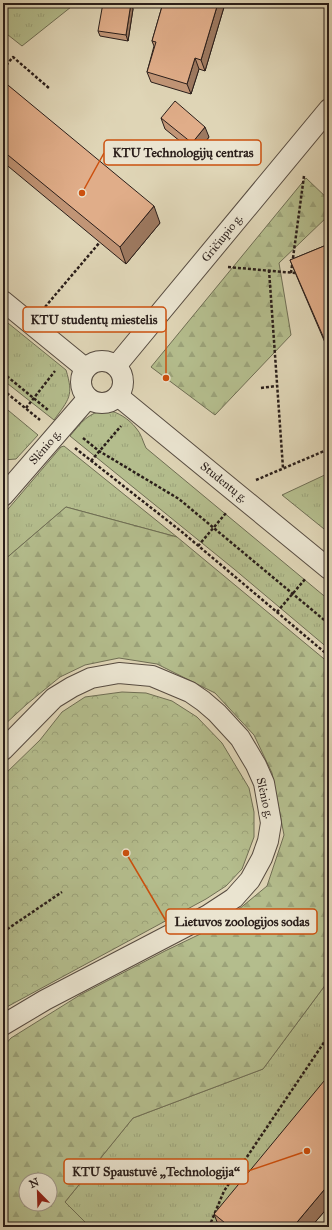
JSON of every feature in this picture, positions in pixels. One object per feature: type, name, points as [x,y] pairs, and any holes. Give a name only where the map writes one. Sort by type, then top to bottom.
[{"type":"street","name":"Gričiupio g.","points":[[116,366],[329,110]]},
{"type":"street","points":[[3,301],[85,368]]},
{"type":"street","points":[[100,361],[108,362],[116,366],[120,371],[123,383],[118,396],[112,401],[104,403],[95,402],[88,398],[81,387],[82,374],[85,368],[92,363],[100,361]]},
{"type":"street","name":"Studentų g.","points":[[118,396],[325,565]]},
{"type":"street","name":"Slėnio g.","points":[[3,496],[88,398]]},
{"type":"street","name":"Slėnio g.","points":[[3,750],[54,698],[72,687],[91,678],[119,673],[152,676],[190,692],[203,701],[217,713],[240,738],[256,765],[264,784],[271,823],[268,840],[262,858],[250,880],[234,898],[208,915],[44,1000],[3,1025]]},
{"type":"path","points":[[3,69],[13,57],[50,89]]},
{"type":"path","points":[[291,273],[305,170]]},
{"type":"path","points":[[31,324],[100,242]]},
{"type":"path","points":[[200,264],[295,273]]},
{"type":"path","points":[[269,270],[283,468],[329,448]]},
{"type":"path","points":[[26,408],[69,355]]},
{"type":"path","points":[[3,373],[34,398],[91,461],[198,546],[329,656]]},
{"type":"path","points":[[261,388],[276,386]]},
{"type":"path","points":[[3,390],[26,408],[179,499],[329,624]]},
{"type":"path","points":[[91,461],[135,410]]},
{"type":"path","points":[[198,546],[240,496]]},
{"type":"path","points":[[277,612],[293,594],[325,565]]},
{"type":"path","points":[[3,932],[62,892]]},
{"type":"path","points":[[209,1227],[224,1191],[329,1035]]},
{"type":"green space","points":[[3,3],[76,3],[22,46],[3,31]]},
{"type":"green space","points":[[306,178],[329,200],[329,215],[279,263],[291,335],[215,415],[151,367]]},
{"type":"green space","points":[[3,319],[66,370],[70,386],[69,397],[54,420],[3,380]]},
{"type":"green space","points":[[3,406],[38,435],[16,459],[3,460]]},
{"type":"green space","points":[[107,410],[123,416],[139,432],[146,448],[329,600],[329,649],[234,569],[70,436],[90,416],[100,411]]},
{"type":"green space","points":[[64,446],[177,537],[66,507],[3,561],[3,515],[61,447]]},
{"type":"green space","points":[[329,473],[329,533],[282,495]]},
{"type":"green space","points":[[66,507],[177,537],[329,663],[329,980],[263,1069],[133,1118],[65,1202],[90,1227],[3,1227],[3,1047],[11,1038],[80,995],[221,924],[267,886],[284,835],[272,773],[254,735],[215,693],[157,664],[119,658],[85,665],[60,677],[3,726],[3,561]]},
{"type":"green space","points":[[122,692],[146,693],[172,701],[197,717],[222,743],[249,788],[254,812],[254,837],[242,869],[226,886],[206,899],[3,1009],[3,776],[40,740],[62,712],[85,697]]},
{"type":"green space","points":[[329,980],[329,1097],[222,1227],[90,1227],[65,1202],[133,1118],[263,1069]]},
{"type":"building","points":[[103,3],[131,3],[126,35],[98,31]]},
{"type":"building","points":[[163,3],[218,3],[201,60],[195,58],[187,84],[147,72],[156,42],[152,41]]},
{"type":"building","points":[[3,81],[154,206],[120,247],[3,151]]},
{"type":"building","points":[[175,101],[205,127],[192,143],[161,118]]},
{"type":"building","points":[[329,244],[329,350],[290,260]]},
{"type":"building","points":[[329,1075],[329,1184],[293,1227],[230,1227],[214,1214]]},
{"type":"place","name":"KTU Technologijų centras","points":[[82,193]]},
{"type":"place","name":"KTU studentų miestelis","points":[[166,378]]},
{"type":"place","name":"Lietuvos zoologijos sodas","points":[[126,853]]},
{"type":"place","name":"KTU Spaustuvė „Technologija“","points":[[307,1151]]}]
